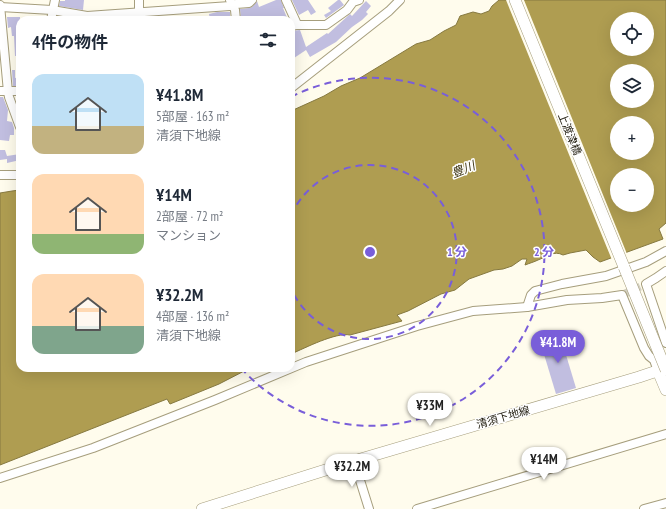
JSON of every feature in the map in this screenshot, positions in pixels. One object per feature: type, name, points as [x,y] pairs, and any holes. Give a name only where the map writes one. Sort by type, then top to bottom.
[{"type":"main road","name":"上渡津橋","points":[[515,0],[625,268],[663,370],[666,390]]},
{"type":"main road","name":"清須下地線","points":[[202,509],[663,370]]},
{"type":"street","points":[[51,16],[55,0]]},
{"type":"street","points":[[139,0],[139,16]]},
{"type":"street","points":[[16,116],[9,97],[4,92],[0,7],[52,10],[87,16],[139,16],[230,6],[231,3],[250,3],[252,0]]},
{"type":"street","points":[[286,0],[293,16]]},
{"type":"street","points":[[295,85],[389,12],[400,0]]},
{"type":"street","points":[[295,25],[326,25],[347,10],[355,1]]},
{"type":"street","points":[[231,3],[235,16]]},
{"type":"street","points":[[4,92],[16,92]]},
{"type":"street","points":[[0,175],[16,175]]},
{"type":"street","points":[[527,307],[531,295],[535,291],[562,284],[606,276],[625,268],[646,262],[666,250]]},
{"type":"street","points":[[666,270],[646,284],[666,343]]},
{"type":"street","points":[[295,367],[409,328],[473,311],[527,307],[567,300],[622,295],[644,348],[649,356],[663,370]]},
{"type":"street","points":[[0,478],[93,448],[282,372]]},
{"type":"street","points":[[417,509],[666,434]]},
{"type":"street","points":[[354,462],[369,509]]},
{"type":"street","points":[[644,509],[666,503]]},
{"type":"water","name":"豊川","points":[[499,0],[666,0],[666,223],[659,229],[663,239],[600,262],[586,250],[563,255],[556,253],[525,265],[527,259],[522,259],[512,266],[494,270],[469,279],[455,290],[441,294],[397,315],[402,321],[350,335],[329,338],[295,352],[295,109],[360,78],[416,44],[430,40],[456,25],[460,16],[473,12],[481,14],[489,11]]},
{"type":"water","points":[[16,191],[16,372],[242,372],[219,384],[170,404],[167,399],[0,465],[0,193]]},
{"type":"pier","points":[[506,0],[524,0],[627,254],[612,260]]},
{"type":"building","points":[[84,0],[83,10],[59,6],[60,1]]},
{"type":"building","points":[[276,0],[281,0],[286,16],[241,16],[240,9],[252,7],[257,1],[259,7]]},
{"type":"building","points":[[292,0],[308,0],[316,12],[311,15],[308,10],[299,15]]},
{"type":"building","points":[[340,0],[344,5],[326,18],[324,15],[331,11],[328,8]]},
{"type":"building","points":[[366,1],[371,6],[366,12],[368,14],[336,42],[310,57],[306,50],[295,57],[295,31],[300,30],[306,47],[327,33],[328,34],[350,14],[352,16]]},
{"type":"building","points":[[217,12],[230,12],[230,16],[209,16],[209,14]]},
{"type":"building","points":[[7,17],[16,17],[16,56],[14,36],[12,36],[11,27],[8,28]]},
{"type":"building","points":[[12,70],[15,70],[16,86],[13,86]]},
{"type":"building","points":[[0,97],[3,97],[8,110],[7,121],[12,122],[14,128],[14,135],[10,135],[9,141],[0,140]]},
{"type":"building","points":[[0,150],[5,150],[7,156],[16,155],[16,161],[7,163],[7,159],[0,160]]},
{"type":"building","points":[[560,335],[576,388],[556,394],[540,341]]},
{"type":"tunnel","points":[[622,295],[646,284]]}]
